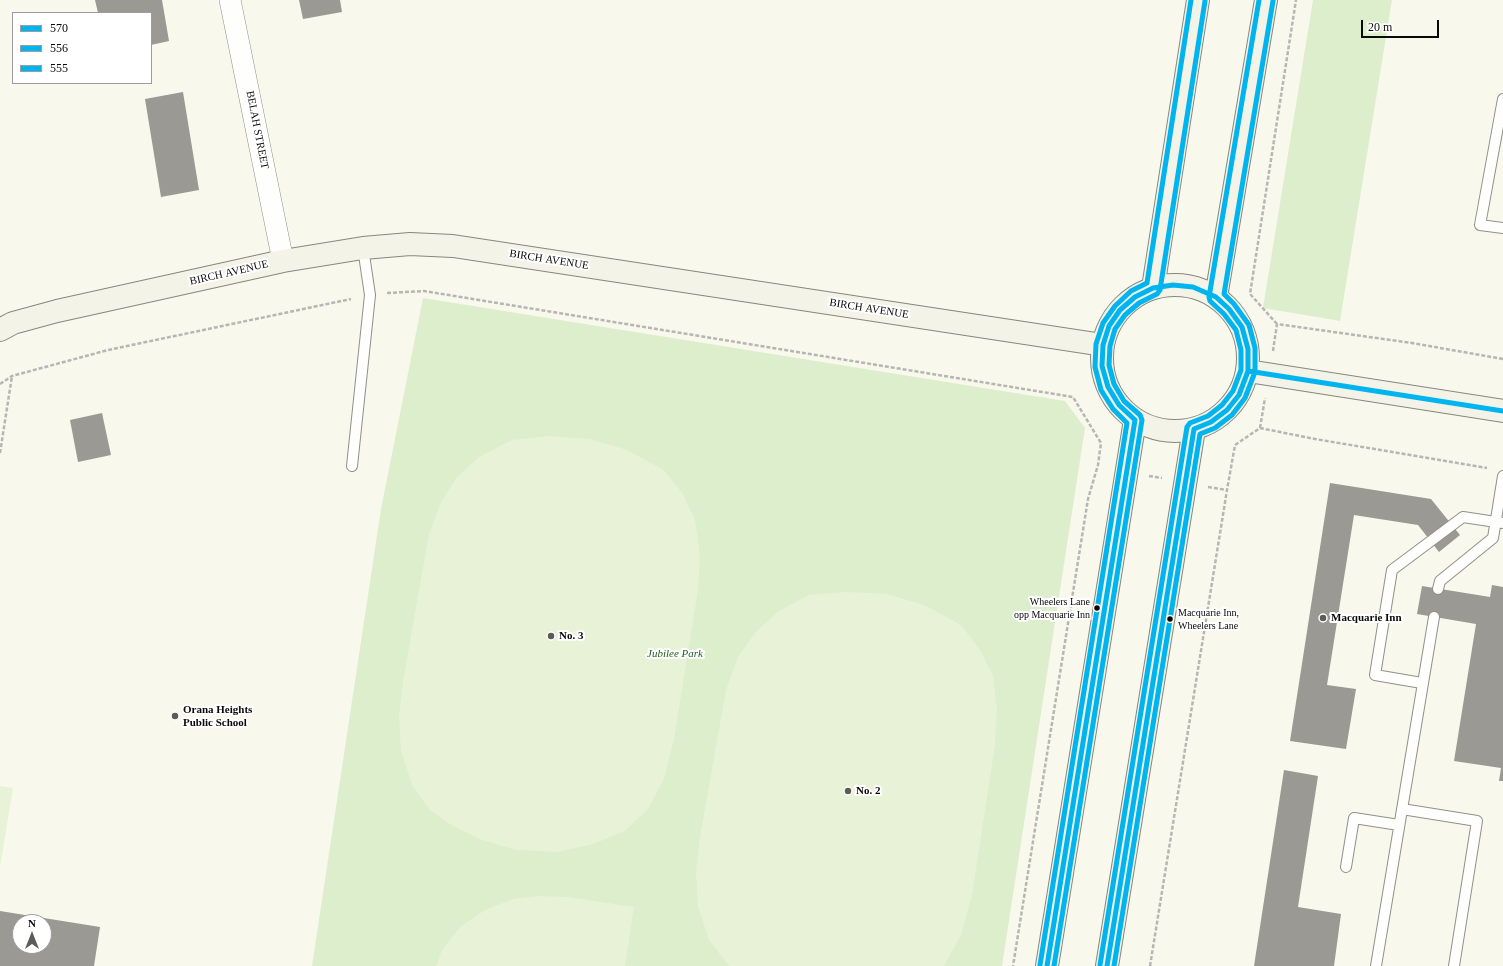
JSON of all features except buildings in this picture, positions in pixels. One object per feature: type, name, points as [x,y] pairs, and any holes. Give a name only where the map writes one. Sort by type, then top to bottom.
[{"type":"main road","points":[[1153,288],[1198,0]]},
{"type":"main road","points":[[1216,297],[1266,0]]},
{"type":"main road","name":"BIRCH AVENUE","points":[[0,330],[13,323],[57,311],[283,261],[363,248],[410,244],[453,246],[1103,345]]},
{"type":"main road","points":[[1173,285],[1194,287],[1216,297],[1229,309],[1242,327],[1248,349],[1248,371],[1239,395],[1227,410],[1212,422],[1194,429],[1174,432],[1153,428],[1135,420],[1118,405],[1108,387],[1102,366],[1103,345],[1109,326],[1120,310],[1135,297],[1153,288],[1173,285]]},
{"type":"main road","points":[[1248,371],[1503,411]]},
{"type":"main road","points":[[1047,966],[1135,420]]},
{"type":"main road","points":[[1107,966],[1194,429]]},
{"type":"street","name":"BELAH STREET","points":[[230,0],[283,261]]},
{"type":"lane","points":[[1503,98],[1480,225],[1503,228]]},
{"type":"lane","points":[[352,466],[370,296],[363,248]]},
{"type":"lane","points":[[1438,589],[1440,581],[1493,538],[1499,522],[1503,476]]},
{"type":"lane","points":[[1422,683],[1374,675],[1392,570],[1463,517],[1499,522]]},
{"type":"lane","points":[[1376,966],[1434,617]]},
{"type":"lane","points":[[1402,809],[1477,821],[1454,966]]},
{"type":"lane","points":[[1346,867],[1354,818],[1399,825]]},
{"type":"path","points":[[1296,0],[1250,294],[1277,324],[1503,358]]},
{"type":"path","points":[[0,384],[12,376],[108,350],[370,296],[394,292],[424,291],[1073,397],[1101,443],[1098,465],[1088,500],[1013,966]]},
{"type":"path","points":[[1260,428],[1277,324]]},
{"type":"path","points":[[0,453],[12,376]]},
{"type":"path","points":[[1150,966],[1226,490],[1235,445],[1260,428],[1315,439],[1487,468]]},
{"type":"green space","points":[[1313,0],[1392,0],[1340,321],[1263,308]]},
{"type":"green space","name":"Jubilee Park","points":[[423,298],[1065,401],[1085,428],[1002,966],[312,966],[381,509]]},
{"type":"green space","name":"No. 3","points":[[548,436],[590,439],[627,450],[664,470],[683,494],[695,520],[700,555],[698,590],[674,739],[664,779],[648,809],[625,831],[593,844],[557,852],[516,850],[482,840],[451,825],[429,809],[412,785],[401,751],[399,717],[403,681],[429,534],[441,502],[457,477],[479,457],[512,440]]},
{"type":"green space","name":"No. 2","points":[[846,592],[887,594],[924,605],[961,625],[980,650],[993,676],[997,710],[995,745],[972,895],[961,935],[944,966],[729,966],[709,940],[698,907],[696,873],[700,837],[726,690],[738,657],[755,633],[777,612],[809,595]]},
{"type":"green space","points":[[0,786],[13,788],[0,867]]},
{"type":"green space","points":[[539,896],[567,897],[634,907],[625,966],[436,966],[442,950],[461,926],[485,910],[513,899]]},
{"type":"transit line","name":"555","points":[[1040,965],[1127,423],[1113,409],[1101,390],[1095,367],[1096,344],[1103,323],[1115,306],[1131,291],[1147,283],[1191,0]]},
{"type":"transit line","name":"555","points":[[1100,965],[1187,427],[1190,423],[1208,416],[1222,405],[1233,391],[1241,370],[1241,350],[1236,330],[1224,314],[1210,301],[1209,297],[1259,0]]},
{"type":"transit line","name":"556","points":[[1054,966],[1142,420],[1140,415],[1124,401],[1114,384],[1109,365],[1110,346],[1115,329],[1125,315],[1139,303],[1157,294],[1160,290],[1205,1]]},
{"type":"transit line","name":"556","points":[[1114,966],[1200,434],[1215,428],[1232,415],[1245,398],[1255,372],[1255,348],[1249,325],[1234,304],[1224,294],[1273,1]]},
{"type":"transit line","name":"570","points":[[1107,966],[1194,429],[1211,422],[1227,410],[1239,395],[1248,371],[1248,349],[1242,327],[1229,309],[1216,297],[1193,287],[1173,285],[1153,288],[1135,297],[1120,310],[1109,326],[1103,345],[1102,366],[1108,387],[1119,405],[1135,420]]},
{"type":"transit line","name":"570","points":[[1248,371],[1503,411]]},
{"type":"transit line","name":"570","points":[[1047,966],[1135,420]]},
{"type":"place","name":"Wheelers Lane opp Macquarie Inn","points":[[1097,608]]},
{"type":"place","name":"Macquarie Inn","points":[[1323,618]]},
{"type":"place","name":"Macquarie Inn, Wheelers Lane","points":[[1170,619]]},
{"type":"place","name":"No. 3","points":[[551,636]]},
{"type":"place","name":"Orana Heights Public School","points":[[175,716]]},
{"type":"place","name":"No. 2","points":[[848,791]]}]
